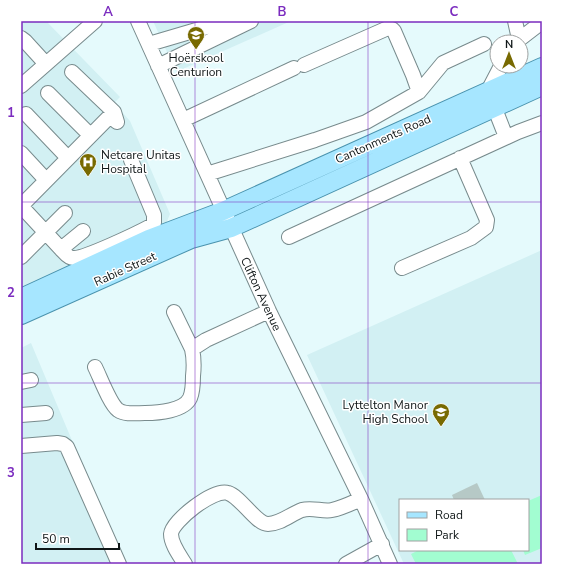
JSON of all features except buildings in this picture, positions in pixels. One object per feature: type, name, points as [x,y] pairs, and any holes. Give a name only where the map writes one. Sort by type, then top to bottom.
[{"type":"main road","name":"Cantonments Road","points":[[223,210],[542,67]]},
{"type":"main road","name":"Cantonments Road","points":[[231,228],[542,86]]},
{"type":"main road","name":"Rabie Street","points":[[21,298],[149,239],[223,210]]},
{"type":"main road","name":"Rabie Street","points":[[21,315],[191,239],[231,228]]},
{"type":"street","points":[[21,86],[95,21]]},
{"type":"street","name":"Clifton Avenue","points":[[138,21],[269,312],[382,544],[385,562]]},
{"type":"street","points":[[149,44],[227,21]]},
{"type":"street","points":[[158,66],[251,21]]},
{"type":"street","points":[[515,21],[516,34]]},
{"type":"street","points":[[526,34],[542,22]]},
{"type":"street","points":[[183,120],[388,28],[394,31],[419,92]]},
{"type":"street","points":[[21,38],[26,40],[46,64]]},
{"type":"street","points":[[207,174],[315,140],[366,122],[419,92],[443,63],[484,44]]},
{"type":"street","points":[[72,72],[114,112],[117,122],[110,116],[21,206],[70,258],[75,259],[93,252],[151,226],[154,223],[154,216],[131,160]]},
{"type":"street","points":[[497,74],[488,91],[506,137]]},
{"type":"street","points":[[48,93],[90,135]]},
{"type":"street","points":[[26,114],[68,158]]},
{"type":"street","points":[[289,237],[506,137],[542,123]]},
{"type":"street","points":[[21,153],[46,180]]},
{"type":"street","points":[[402,268],[471,238],[486,227],[487,220],[460,158]]},
{"type":"street","points":[[21,257],[65,213]]},
{"type":"street","points":[[61,249],[83,231]]},
{"type":"street","points":[[95,367],[113,404],[120,411],[129,413],[164,412],[184,404],[191,397],[193,389],[194,355],[174,312]]},
{"type":"street","points":[[192,349],[206,340],[269,312]]},
{"type":"street","points":[[21,414],[46,413]]},
{"type":"street","points":[[21,446],[57,443],[67,447],[119,564]]},
{"type":"street","points":[[185,564],[173,542],[171,535],[172,530],[175,525],[198,504],[222,492],[234,496],[263,523],[270,524],[304,510],[332,510],[361,499]]},
{"type":"street","points":[[346,564],[382,544]]},
{"type":"shaded area","name":"Netcare Unitas Hospital","points":[[21,21],[50,21],[48,23],[120,97],[114,103],[130,121],[170,214],[165,226],[21,292]]},
{"type":"shaded area","name":"Hoërskool Centurion","points":[[153,21],[291,21],[176,72]]},
{"type":"shaded area","name":"Lyttelton Manor High School","points":[[542,250],[542,564],[404,564],[307,355]]},
{"type":"shaded area","points":[[31,343],[124,564],[21,564],[21,348]]},
{"type":"green space","points":[[542,495],[542,548],[525,555],[523,551],[529,551],[529,501]]},
{"type":"green space","points":[[417,551],[512,551],[518,564],[416,564],[411,554]]},
{"type":"place","name":"Hoërskool Centurion","points":[[196,50]]},
{"type":"place","name":"Netcare Unitas Hospital","points":[[88,177]]},
{"type":"place","name":"Lyttelton Manor High School","points":[[441,427]]}]
